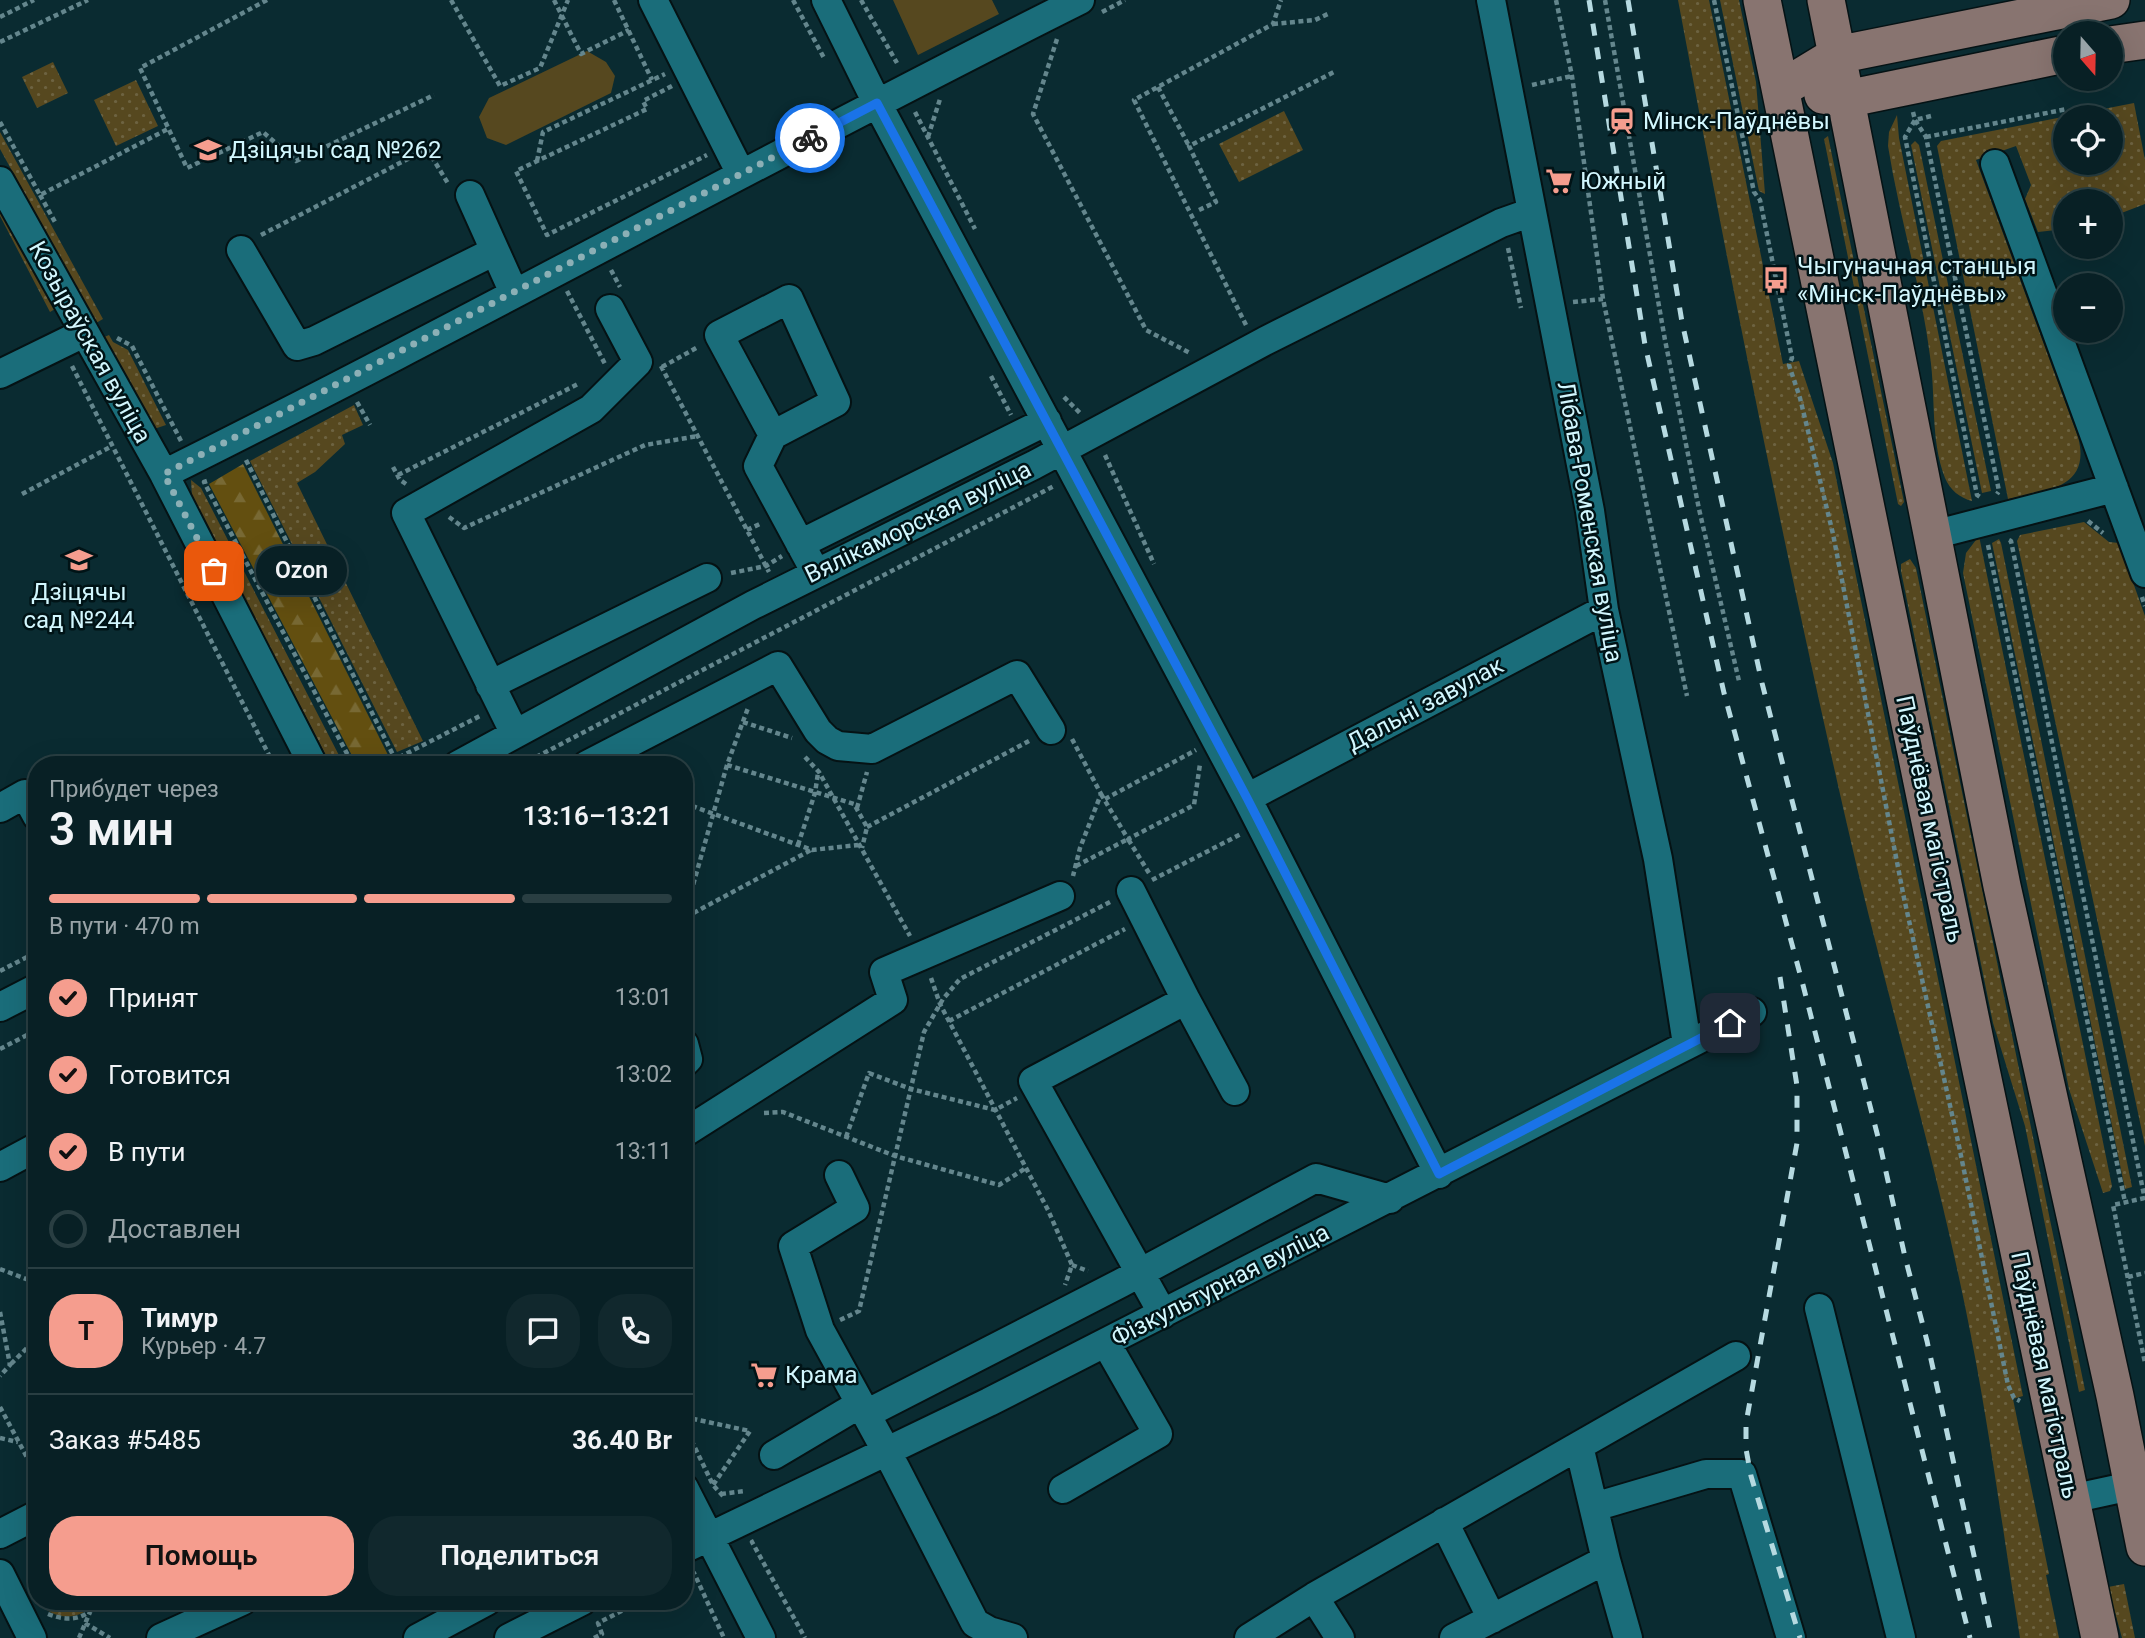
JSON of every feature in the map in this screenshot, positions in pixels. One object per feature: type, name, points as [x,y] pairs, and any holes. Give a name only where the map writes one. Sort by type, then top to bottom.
[{"type":"main road","name":"Паўднёвая магістраль","points":[[1762,0],[2100,1638]]},
{"type":"main road","points":[[1826,0],[2002,886],[2139,1484],[2145,1547]]},
{"type":"main road","points":[[1781,89],[1837,55],[2111,0]]},
{"type":"main road","points":[[2123,43],[2145,40]]},
{"type":"main road","points":[[1781,89],[1846,99],[2053,56]]},
{"type":"main road","points":[[1875,549],[1933,535]]},
{"type":"street","points":[[653,0],[741,174]]},
{"type":"street","points":[[826,0],[877,103],[1253,810],[1439,1174]]},
{"type":"street","points":[[164,474],[906,87],[1080,0]]},
{"type":"street","name":"Лібава-Роменская вуліца","points":[[1491,0],[1590,511],[1604,610],[1658,859],[1686,1044]]},
{"type":"street","points":[[1995,164],[2114,488],[2143,584]]},
{"type":"street","name":"Козыраўская вуліца","points":[[0,181],[73,339],[164,474],[308,756]]},
{"type":"street","points":[[470,195],[514,293]]},
{"type":"street","name":"Вялікаморская вуліца","points":[[475,756],[780,591],[1062,449],[1265,341],[1501,223],[1532,212]]},
{"type":"street","points":[[241,250],[297,346],[314,341],[495,251]]},
{"type":"street","points":[[515,734],[406,513],[591,409],[623,379],[638,362],[616,299]]},
{"type":"street","points":[[773,435],[719,335],[789,299],[836,401],[773,435],[758,466],[816,573]]},
{"type":"street","points":[[0,374],[73,339]]},
{"type":"street","points":[[800,544],[1047,421]]},
{"type":"street","points":[[1933,535],[2114,488]]},
{"type":"street","points":[[495,695],[707,578]]},
{"type":"street","name":"Дальні завулак","points":[[1253,810],[1604,610]]},
{"type":"street","points":[[604,756],[778,666],[818,731],[838,746],[872,748],[1017,675],[1061,733]]},
{"type":"street","points":[[0,807],[25,794],[28,800]]},
{"type":"street","points":[[1142,885],[1145,919],[1235,1091]]},
{"type":"street","points":[[693,1127],[893,1000],[884,972],[1066,897]]},
{"type":"street","points":[[0,1007],[28,993]]},
{"type":"street","points":[[1163,1314],[1033,1082],[1186,1000]]},
{"type":"street","name":"Фізкультурная вуліца","points":[[696,1543],[1106,1343],[1752,1012]]},
{"type":"street","points":[[0,1167],[28,1152]]},
{"type":"street","points":[[839,1175],[855,1208],[793,1246],[820,1330],[975,1623],[989,1631],[1013,1638]]},
{"type":"street","points":[[774,1455],[863,1409],[1053,1319],[1316,1178],[1390,1199]]},
{"type":"street","points":[[1819,1308],[1901,1638]]},
{"type":"street","points":[[1063,1489],[1158,1434],[1106,1343]]},
{"type":"street","points":[[1249,1638],[1314,1597],[1736,1356]]},
{"type":"street","points":[[1579,1446],[1628,1638]]},
{"type":"street","points":[[1594,1507],[1706,1474],[1742,1474],[1791,1638]]},
{"type":"street","points":[[2071,1499],[2139,1484]]},
{"type":"street","points":[[0,1534],[28,1520]]},
{"type":"street","points":[[1444,1522],[1492,1619]]},
{"type":"street","points":[[696,1543],[761,1638]]},
{"type":"street","points":[[1454,1638],[1606,1560]]},
{"type":"street","points":[[0,1574],[32,1638]]},
{"type":"street","points":[[1314,1597],[1340,1638]]},
{"type":"street","points":[[161,1638],[222,1610]]},
{"type":"street","points":[[418,1638],[470,1610]]},
{"type":"street","points":[[509,1638],[558,1610]]},
{"type":"path","points":[[0,17],[34,0]]},
{"type":"path","points":[[0,42],[88,0]]},
{"type":"path","points":[[267,0],[140,68],[187,169],[263,132],[296,162],[434,95]]},
{"type":"path","points":[[451,0],[500,86],[540,68],[568,0]]},
{"type":"path","points":[[554,0],[581,54],[629,30]]},
{"type":"path","points":[[614,0],[652,80]]},
{"type":"path","points":[[793,0],[830,69]]},
{"type":"path","points":[[861,0],[897,63]]},
{"type":"path","points":[[1273,24],[1282,0]]},
{"type":"path","points":[[1556,0],[1572,75],[1603,299],[1687,696]]},
{"type":"path","points":[[1605,0],[1668,353],[1699,509],[1740,681]]},
{"type":"path","points":[[1714,0],[1754,192],[1760,200],[1792,358],[1789,365],[1800,398],[1832,534],[1904,898],[2008,1384],[2014,1398],[2019,1400]]},
{"type":"path","points":[[1250,332],[1133,100],[1273,24],[1315,20],[1330,13]]},
{"type":"path","points":[[1059,34],[1032,114],[1146,330],[1197,356]]},
{"type":"path","points":[[537,161],[543,132],[669,71],[674,72]]},
{"type":"path","points":[[1189,146],[1336,71]]},
{"type":"path","points":[[1524,86],[1572,75]]},
{"type":"path","points":[[679,82],[643,101],[647,109],[516,172],[547,235],[726,145]]},
{"type":"path","points":[[1158,87],[1216,202],[1199,210]]},
{"type":"path","points":[[902,149],[929,136],[940,98]]},
{"type":"path","points":[[1912,105],[1915,120],[1926,136],[1999,491],[1991,503]]},
{"type":"path","points":[[915,112],[981,239]]},
{"type":"path","points":[[1926,136],[2053,112]]},
{"type":"path","points":[[1931,116],[1915,120],[1905,138],[1977,495],[1984,499]]},
{"type":"path","points":[[0,122],[59,231]]},
{"type":"path","points":[[40,195],[168,129]]},
{"type":"path","points":[[241,250],[258,237],[427,149],[457,199],[470,195]]},
{"type":"path","points":[[1501,223],[1521,309]]},
{"type":"path","points":[[610,267],[616,299]]},
{"type":"path","points":[[554,297],[573,286]]},
{"type":"path","points":[[567,290],[578,316],[608,369]]},
{"type":"path","points":[[1564,303],[1603,299]]},
{"type":"path","points":[[662,367],[719,335]]},
{"type":"path","points":[[116,338],[132,346],[183,444]]},
{"type":"path","points":[[73,339],[112,446],[269,756]]},
{"type":"path","points":[[656,356],[780,591]]},
{"type":"path","points":[[397,475],[583,381]]},
{"type":"path","points":[[1057,385],[1081,415]]},
{"type":"path","points":[[351,404],[357,401],[370,425]]},
{"type":"path","points":[[464,528],[645,445],[698,436]]},
{"type":"path","points":[[22,494],[112,446]]},
{"type":"path","points":[[235,466],[257,454]]},
{"type":"path","points":[[246,460],[394,756]]},
{"type":"path","points":[[214,477],[204,482],[348,756]]},
{"type":"path","points":[[538,756],[1063,482]]},
{"type":"path","points":[[2084,518],[2110,539]]},
{"type":"path","points":[[2005,537],[2011,541],[2145,1199],[2113,1205],[2145,1363]]},
{"type":"path","points":[[1987,540],[2125,1202]]},
{"type":"path","points":[[707,578],[766,566],[800,544]]},
{"type":"path","points":[[2143,584],[2145,606]]},
{"type":"path","points":[[693,884],[727,765],[769,637]]},
{"type":"path","points":[[400,756],[495,695]]},
{"type":"path","points":[[743,722],[792,737],[796,744]]},
{"type":"path","points":[[860,847],[867,827],[1061,733],[1128,839],[1142,885]]},
{"type":"path","points":[[1065,925],[1066,897],[1080,848],[1103,797],[1203,747],[1195,805],[1076,866]]},
{"type":"path","points":[[857,809],[872,748]]},
{"type":"path","points":[[799,750],[819,772],[927,966],[940,1004],[1048,1210],[1072,1265],[1053,1319]]},
{"type":"path","points":[[727,765],[855,804],[867,827]]},
{"type":"path","points":[[798,845],[819,772]]},
{"type":"path","points":[[693,806],[812,850],[860,847]]},
{"type":"path","points":[[820,1330],[859,1311],[924,1032],[940,1004],[960,979],[1142,885],[1253,810]]},
{"type":"path","points":[[693,912],[812,850]]},
{"type":"path","points":[[949,1021],[1145,919]]},
{"type":"path","points":[[0,971],[28,957]]},
{"type":"path","points":[[0,1049],[28,1035]]},
{"type":"path","points":[[846,1137],[869,1073],[911,1089],[995,1110],[1036,1087]]},
{"type":"path","points":[[754,1119],[765,1112],[783,1112],[895,1156],[999,1185],[1026,1168]]},
{"type":"path","points":[[0,1269],[28,1280]]},
{"type":"path","points":[[2127,1277],[2145,1273]]},
{"type":"path","points":[[0,1312],[10,1365]]},
{"type":"path","points":[[0,1376],[28,1347]]},
{"type":"path","points":[[0,1406],[28,1460]]},
{"type":"path","points":[[693,1419],[750,1431],[713,1485]]},
{"type":"path","points":[[0,1438],[18,1442]]},
{"type":"path","points":[[693,1444],[713,1485],[728,1502]]},
{"type":"path","points":[[752,1542],[805,1638]]},
{"type":"path","points":[[27,1585],[28,1573]]},
{"type":"path","points":[[693,1574],[724,1638]]},
{"type":"path","points":[[41,1610],[61,1619],[74,1619],[90,1611]]},
{"type":"path","points":[[594,1638],[602,1634],[598,1623],[623,1610]]},
{"type":"path","points":[[79,1638],[90,1611]]},
{"type":"path","points":[[85,1623],[110,1638]]},
{"type":"shaded area","points":[[893,0],[992,0],[999,14],[918,55]]},
{"type":"shaded area","points":[[1678,0],[1709,0],[1783,364],[1799,361],[1833,463],[2023,1396],[2013,1399],[2049,1574],[2046,1575],[2059,1638],[2020,1638],[1988,1430],[1965,1306],[1937,1183],[1859,877],[1822,714],[1757,409]]},
{"type":"shaded area","points":[[1720,0],[1739,0],[1756,82],[1765,194],[1759,191]]},
{"type":"shaded area","points":[[587,51],[606,62],[615,76],[611,93],[506,145],[487,138],[479,117],[489,98]]},
{"type":"shaded area","points":[[53,62],[68,93],[37,108],[22,77]]},
{"type":"shaded area","points":[[136,80],[158,126],[116,146],[94,100]]},
{"type":"shaded area","points":[[2134,103],[2145,160],[2145,204],[2123,212],[2123,189],[2053,189],[2053,230],[2038,232],[2025,199],[2031,185],[2016,146],[1976,160],[2078,437],[2081,454],[2078,467],[2072,477],[2050,490],[2008,499],[1937,146],[1941,141],[2053,119],[2053,175],[2123,175],[2123,105]]},
{"type":"shaded area","points":[[1284,111],[1303,150],[1239,182],[1219,144]]},
{"type":"shaded area","points":[[1897,115],[1899,138],[1972,501],[1960,496],[1950,486],[1945,478],[1937,448],[1932,371],[1926,329],[1888,146],[1889,132]]},
{"type":"shaded area","points":[[0,132],[103,319],[96,323],[0,149]]},
{"type":"shaded area","points":[[1828,136],[1904,502],[1901,506],[1898,504],[1824,139]]},
{"type":"shaded area","points":[[1915,141],[1919,145],[1991,491],[1982,493],[1911,145]]},
{"type":"shaded area","points":[[0,191],[60,306],[50,312],[0,216]]},
{"type":"shaded area","points":[[109,335],[113,342],[128,350],[166,425],[151,430],[102,338]]},
{"type":"shaded area","points":[[354,405],[363,425],[342,435],[345,444],[315,472],[297,483],[423,741],[397,752],[250,461]]},
{"type":"shaded area","points":[[191,480],[201,488],[339,756],[326,756],[192,497]]},
{"type":"shaded area","points":[[2084,522],[2109,542],[2119,543],[2145,616],[2145,1146],[2017,541],[2020,535]]},
{"type":"shaded area","points":[[1979,536],[2112,1186],[2110,1191],[2103,1193],[2069,1089],[1963,573],[1966,553]]},
{"type":"shaded area","points":[[1999,539],[2132,1187],[2125,1189],[1992,543]]},
{"type":"shaded area","points":[[1910,559],[1916,568],[2085,1390],[2079,1392],[2025,1126],[1993,1023],[1901,571],[1901,564]]},
{"type":"shaded area","points":[[2124,1584],[2135,1638],[2122,1638],[2108,1587]]},
{"type":"shaded area","points":[[48,1610],[87,1610],[75,1616]]},
{"type":"green space","points":[[243,464],[389,756],[352,756],[209,484]]},
{"type":"railway","points":[[1589,0],[1645,345],[1724,693],[1803,985],[1970,1638]]},
{"type":"railway","points":[[1628,0],[1682,322],[1762,683],[1880,1145],[1927,1341],[1992,1638]]},
{"type":"railway","points":[[1780,977],[1797,1086],[1797,1143],[1746,1423],[1746,1449],[1751,1476],[1800,1638]]},
{"type":"way so far","points":[[214,571],[164,474],[810,138]]},
{"type":"place","name":"Мінск-Паўднёвы","points":[[1622,121]]},
{"type":"place","name":"Дзіцячы сад №262","points":[[208,150]]},
{"type":"place","name":"Южный","points":[[1559,181]]},
{"type":"place","name":"Чыгуначная станцыя «Мінск-Паўднёвы»","points":[[1776,280]]},
{"type":"place","name":"Дзіцячы сад №244","points":[[79,560]]},
{"type":"place","name":"Ozon","points":[[214,571]]},
{"type":"place","name":"Крама","points":[[764,1375]]},
{"type":"route","points":[[810,138],[877,103],[1247,798],[1439,1174],[1730,1023]]}]
